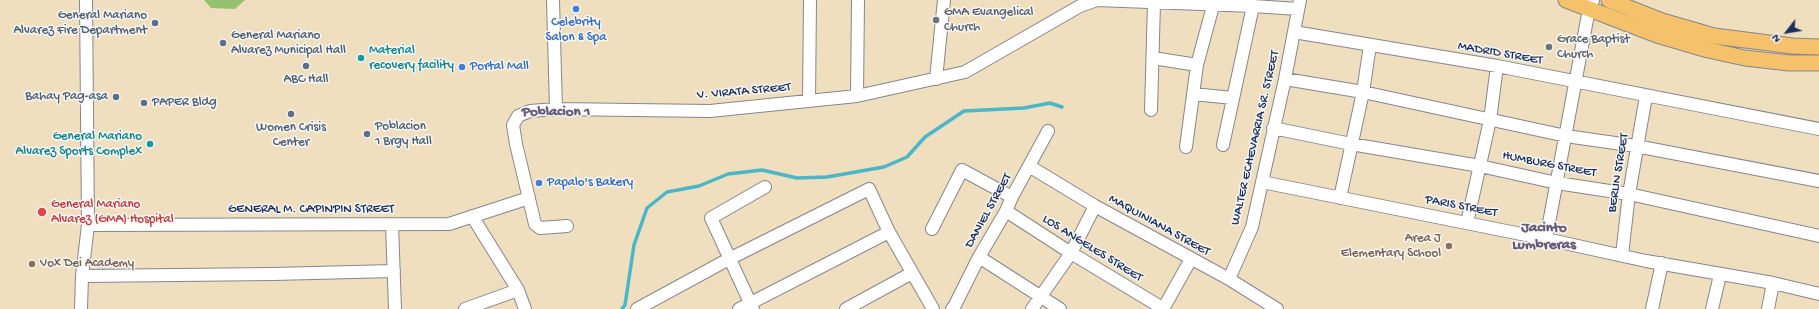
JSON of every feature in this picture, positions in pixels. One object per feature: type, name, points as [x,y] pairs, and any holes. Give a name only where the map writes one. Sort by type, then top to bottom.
[{"type":"main road","points":[[1566,0],[1591,4],[1657,35],[1708,50],[1745,58],[1789,63],[1819,63]]},
{"type":"main road","points":[[1610,0],[1662,21],[1714,36],[1785,46],[1819,47]]},
{"type":"street","points":[[81,309],[82,276],[88,225],[86,0]]},
{"type":"street","points":[[553,0],[556,109]]},
{"type":"street","points":[[809,101],[810,0]]},
{"type":"street","points":[[857,96],[858,0]]},
{"type":"street","points":[[936,79],[944,0]]},
{"type":"street","points":[[1097,0],[1213,6],[1299,5]]},
{"type":"street","name":"V. VIRATA STREET","points":[[568,226],[537,227],[516,144],[513,126],[518,116],[530,111],[556,109],[710,111],[857,96],[965,72],[1080,6],[1097,0]]},
{"type":"street","points":[[1151,110],[1154,3]]},
{"type":"street","points":[[1546,239],[1591,4]]},
{"type":"street","name":"WALTER ECHEVARRIA SR. STREET","points":[[1229,279],[1252,227],[1285,79],[1299,5]]},
{"type":"street","points":[[1186,147],[1197,65],[1213,6]]},
{"type":"street","points":[[1223,145],[1253,6]]},
{"type":"street","name":"MADRID STREET","points":[[1294,32],[1497,66],[1819,129]]},
{"type":"street","points":[[1340,198],[1363,92],[1370,45]]},
{"type":"street","points":[[1153,58],[1197,65]]},
{"type":"street","points":[[1467,223],[1490,120],[1497,66]]},
{"type":"street","points":[[1285,79],[1363,92],[1566,136],[1636,146],[1819,181]]},
{"type":"street","points":[[1193,94],[1233,98]]},
{"type":"street","name":"BERLIN STREET","points":[[1622,255],[1636,146],[1646,96]]},
{"type":"street","name":"HUMBURG STREET","points":[[1274,128],[1351,144],[1480,166],[1557,183],[1629,194],[1819,236]]},
{"type":"street","name":"DANIEL STREET","points":[[956,308],[979,257],[1006,212],[1012,197],[1048,131]]},
{"type":"street","name":"MAQUINIANA STREET","points":[[1029,166],[1095,206],[1229,279],[1277,309]]},
{"type":"street","points":[[932,229],[962,170],[1012,197]]},
{"type":"street","name":"PARIS STREET","points":[[1262,182],[1720,275],[1773,283],[1819,294]]},
{"type":"street","points":[[766,187],[711,218],[729,259],[747,307],[890,232]]},
{"type":"street","points":[[637,309],[729,259],[869,189],[890,232],[933,309]]},
{"type":"street","name":"GENERAL M. CAPINPIN STREET","points":[[88,225],[449,224],[529,198]]},
{"type":"street","points":[[1032,309],[1071,253],[1095,206]]},
{"type":"street","name":"LOS ANGELES STREET","points":[[1006,212],[1164,309]]},
{"type":"street","points":[[472,216],[518,290],[525,309]]},
{"type":"street","points":[[392,224],[395,309]]},
{"type":"street","points":[[979,257],[1060,309]]},
{"type":"street","points":[[1164,309],[1191,259]]},
{"type":"street","points":[[1652,309],[1662,263]]},
{"type":"street","points":[[82,276],[394,271]]},
{"type":"street","points":[[846,309],[912,273]]},
{"type":"street","points":[[1712,309],[1720,275]]},
{"type":"street","points":[[1768,309],[1773,283]]},
{"type":"street","points":[[465,309],[518,290]]},
{"type":"green space","points":[[204,0],[245,0],[235,9],[211,8]]},
{"type":"waterway","points":[[622,309],[625,305],[634,245],[647,208],[667,192],[699,186],[728,174],[762,170],[797,178],[827,177],[884,167],[907,157],[925,137],[964,111],[1024,108],[1050,103],[1062,107]]},
{"type":"place","name":"Celebrity Salon & Spa","points":[[576,9]]},
{"type":"place","name":"GMA Evangelical Church","points":[[936,20]]},
{"type":"place","name":"General Mariano Alvarez Fire Department","points":[[155,23]]},
{"type":"place","name":"General Mariano Alvarez Municipal Hall","points":[[223,43]]},
{"type":"place","name":"Grace Baptist Church","points":[[1549,47]]},
{"type":"place","name":"Material recovery facility","points":[[361,58]]},
{"type":"place","name":"ABC Hall","points":[[306,66]]},
{"type":"place","name":"Portal Mall","points":[[462,67]]},
{"type":"place","name":"Bahay Pag-asa","points":[[116,97]]},
{"type":"place","name":"PAPER Bldg","points":[[144,103]]},
{"type":"place","name":"Women Crisis Center","points":[[291,114]]},
{"type":"place","name":"Poblacion 1 Brgy Hall","points":[[367,134]]},
{"type":"place","name":"General Mariano Alvarez Sports Complex","points":[[150,144]]},
{"type":"place","name":"Papalo's Bakery","points":[[539,183]]},
{"type":"place","name":"General Mariano Alvarez (GMA) Hospital","points":[[42,212]]},
{"type":"place","name":"Area J Elementary School","points":[[1449,246]]},
{"type":"place","name":"Vox Dei Academy","points":[[32,264]]},
{"type":"district","name":"Poblacion 1","points":[[556,113]]},
{"type":"district","name":"Jacinto Lumbreras","points":[[1544,238]]}]
